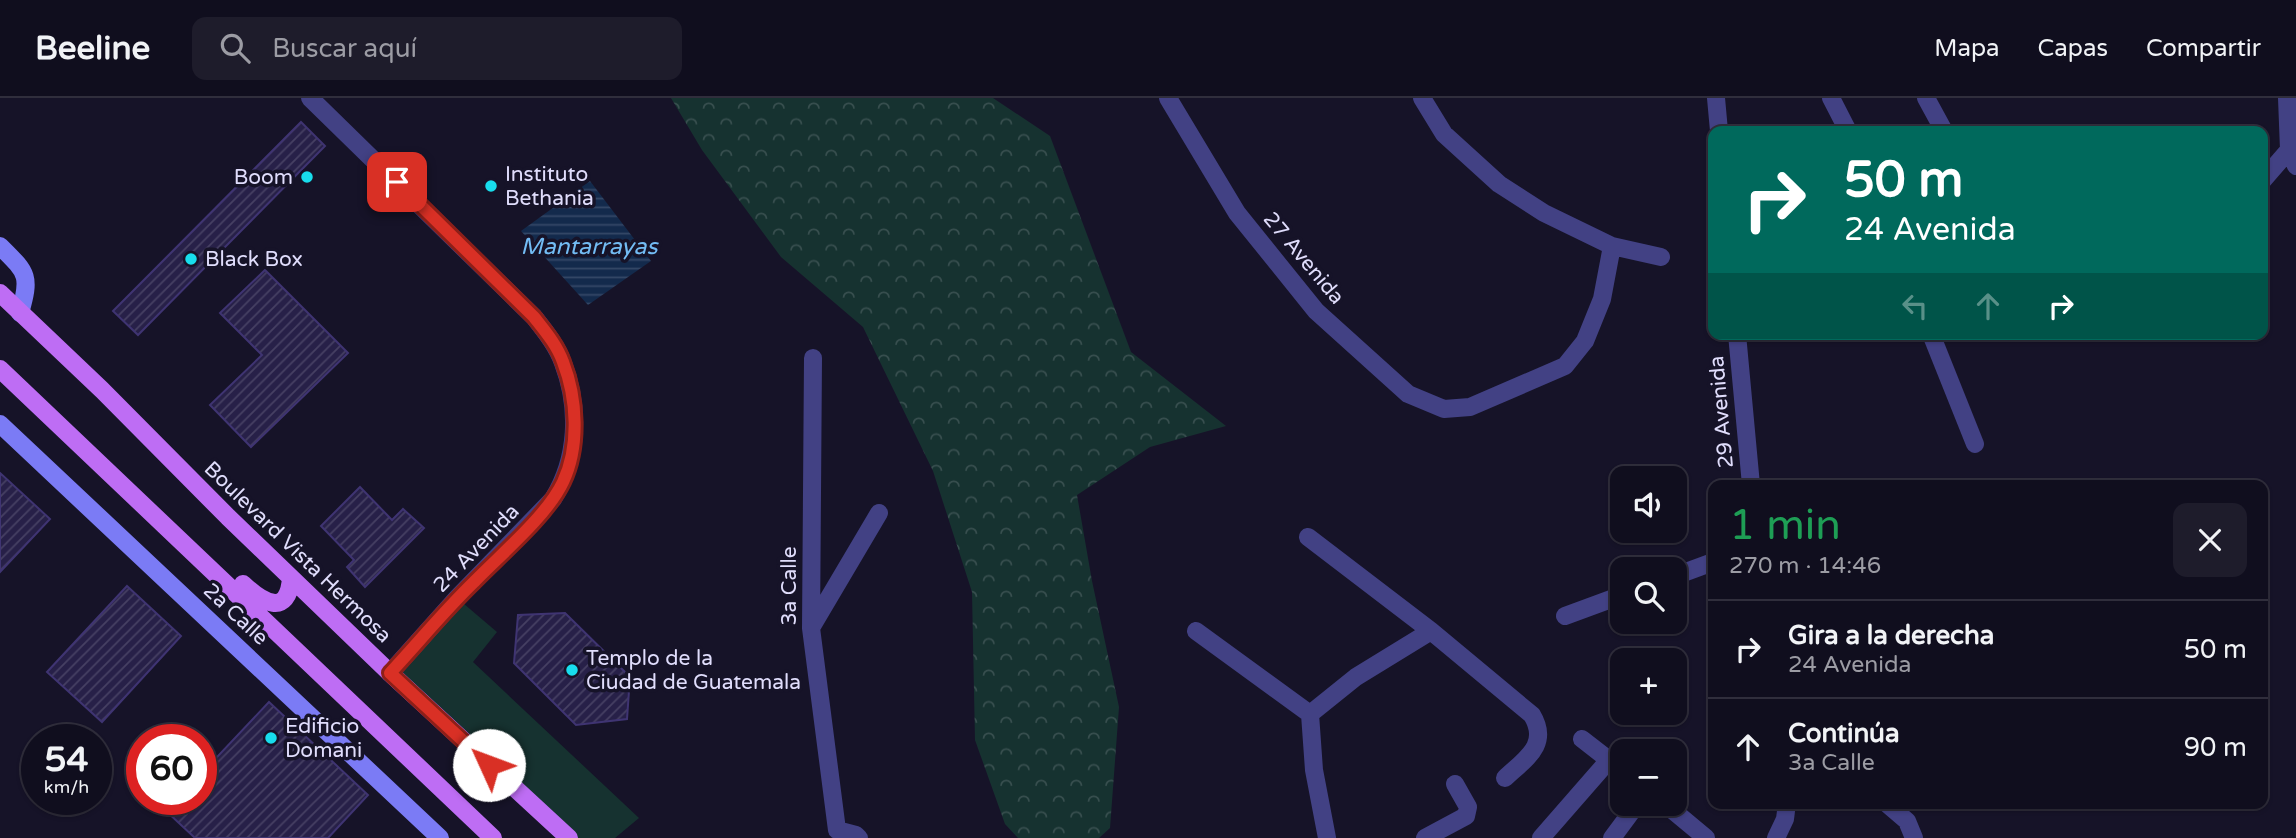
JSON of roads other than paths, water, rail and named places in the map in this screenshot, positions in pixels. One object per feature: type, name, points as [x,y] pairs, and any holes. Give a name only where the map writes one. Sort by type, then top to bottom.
[{"type":"main road","name":"Boulevard Vista Hermosa","points":[[0,293],[390,673],[569,838]]},
{"type":"main road","points":[[0,369],[493,838]]},
{"type":"main road","points":[[97,461],[127,476],[257,597],[275,604],[288,593],[291,578]]},
{"type":"street","name":"24 Avenida","points":[[310,98],[534,317],[552,340],[563,361],[576,423],[570,460],[563,482],[537,517],[457,598],[390,673]]},
{"type":"street","name":"27 Avenida","points":[[1168,98],[1237,214],[1316,311],[1408,394],[1444,409],[1470,407],[1565,366],[1585,341],[1602,299],[1612,246]]},
{"type":"street","points":[[1422,98],[1444,134],[1499,184],[1544,213],[1612,246],[1661,257]]},
{"type":"street","points":[[1716,98],[1719,126]]},
{"type":"street","points":[[1831,98],[1845,126]]},
{"type":"street","points":[[1926,98],[1941,126]]},
{"type":"street","points":[[2268,176],[2292,158],[2287,98]]},
{"type":"street","points":[[0,246],[22,267],[28,286],[20,313]]},
{"type":"street","name":"29 Avenida","points":[[1738,340],[1751,480]]},
{"type":"street","points":[[1933,340],[1975,444]]},
{"type":"street","name":"3a Calle","points":[[813,358],[811,628],[836,830]]},
{"type":"street","name":"2a Calle","points":[[0,424],[440,838]]},
{"type":"street","points":[[811,628],[879,513]]},
{"type":"street","points":[[1308,537],[1431,631],[1532,715],[1539,730],[1536,747],[1505,778]]},
{"type":"street","points":[[1687,572],[1708,564]]},
{"type":"street","points":[[1565,616],[1610,599]]},
{"type":"street","points":[[1196,631],[1311,714]]},
{"type":"street","points":[[1311,714],[1356,677],[1431,631]]},
{"type":"street","points":[[1311,714],[1314,770],[1327,838]]},
{"type":"street","points":[[1582,739],[1610,760]]},
{"type":"street","points":[[1541,838],[1610,771]]},
{"type":"street","points":[[1425,838],[1466,816],[1468,807],[1455,783]]},
{"type":"street","points":[[1776,838],[1786,820],[1787,809]]},
{"type":"street","points":[[1893,809],[1907,821],[1914,838]]},
{"type":"street","points":[[1612,838],[1628,816]]},
{"type":"street","points":[[1680,816],[1706,838]]},
{"type":"street","points":[[820,838],[836,830],[859,838]]},
{"type":"water","name":"Mantarrayas","points":[[590,181],[651,261],[588,305],[521,231]]},
{"type":"place","name":"Boom","points":[[307,177]]},
{"type":"place","name":"Instituto Bethania","points":[[491,186]]},
{"type":"place","name":"Black Box","points":[[191,259]]},
{"type":"place","name":"Templo de la Ciudad de Guatemala","points":[[572,670]]},
{"type":"place","name":"Edificio Domani","points":[[271,738]]}]
